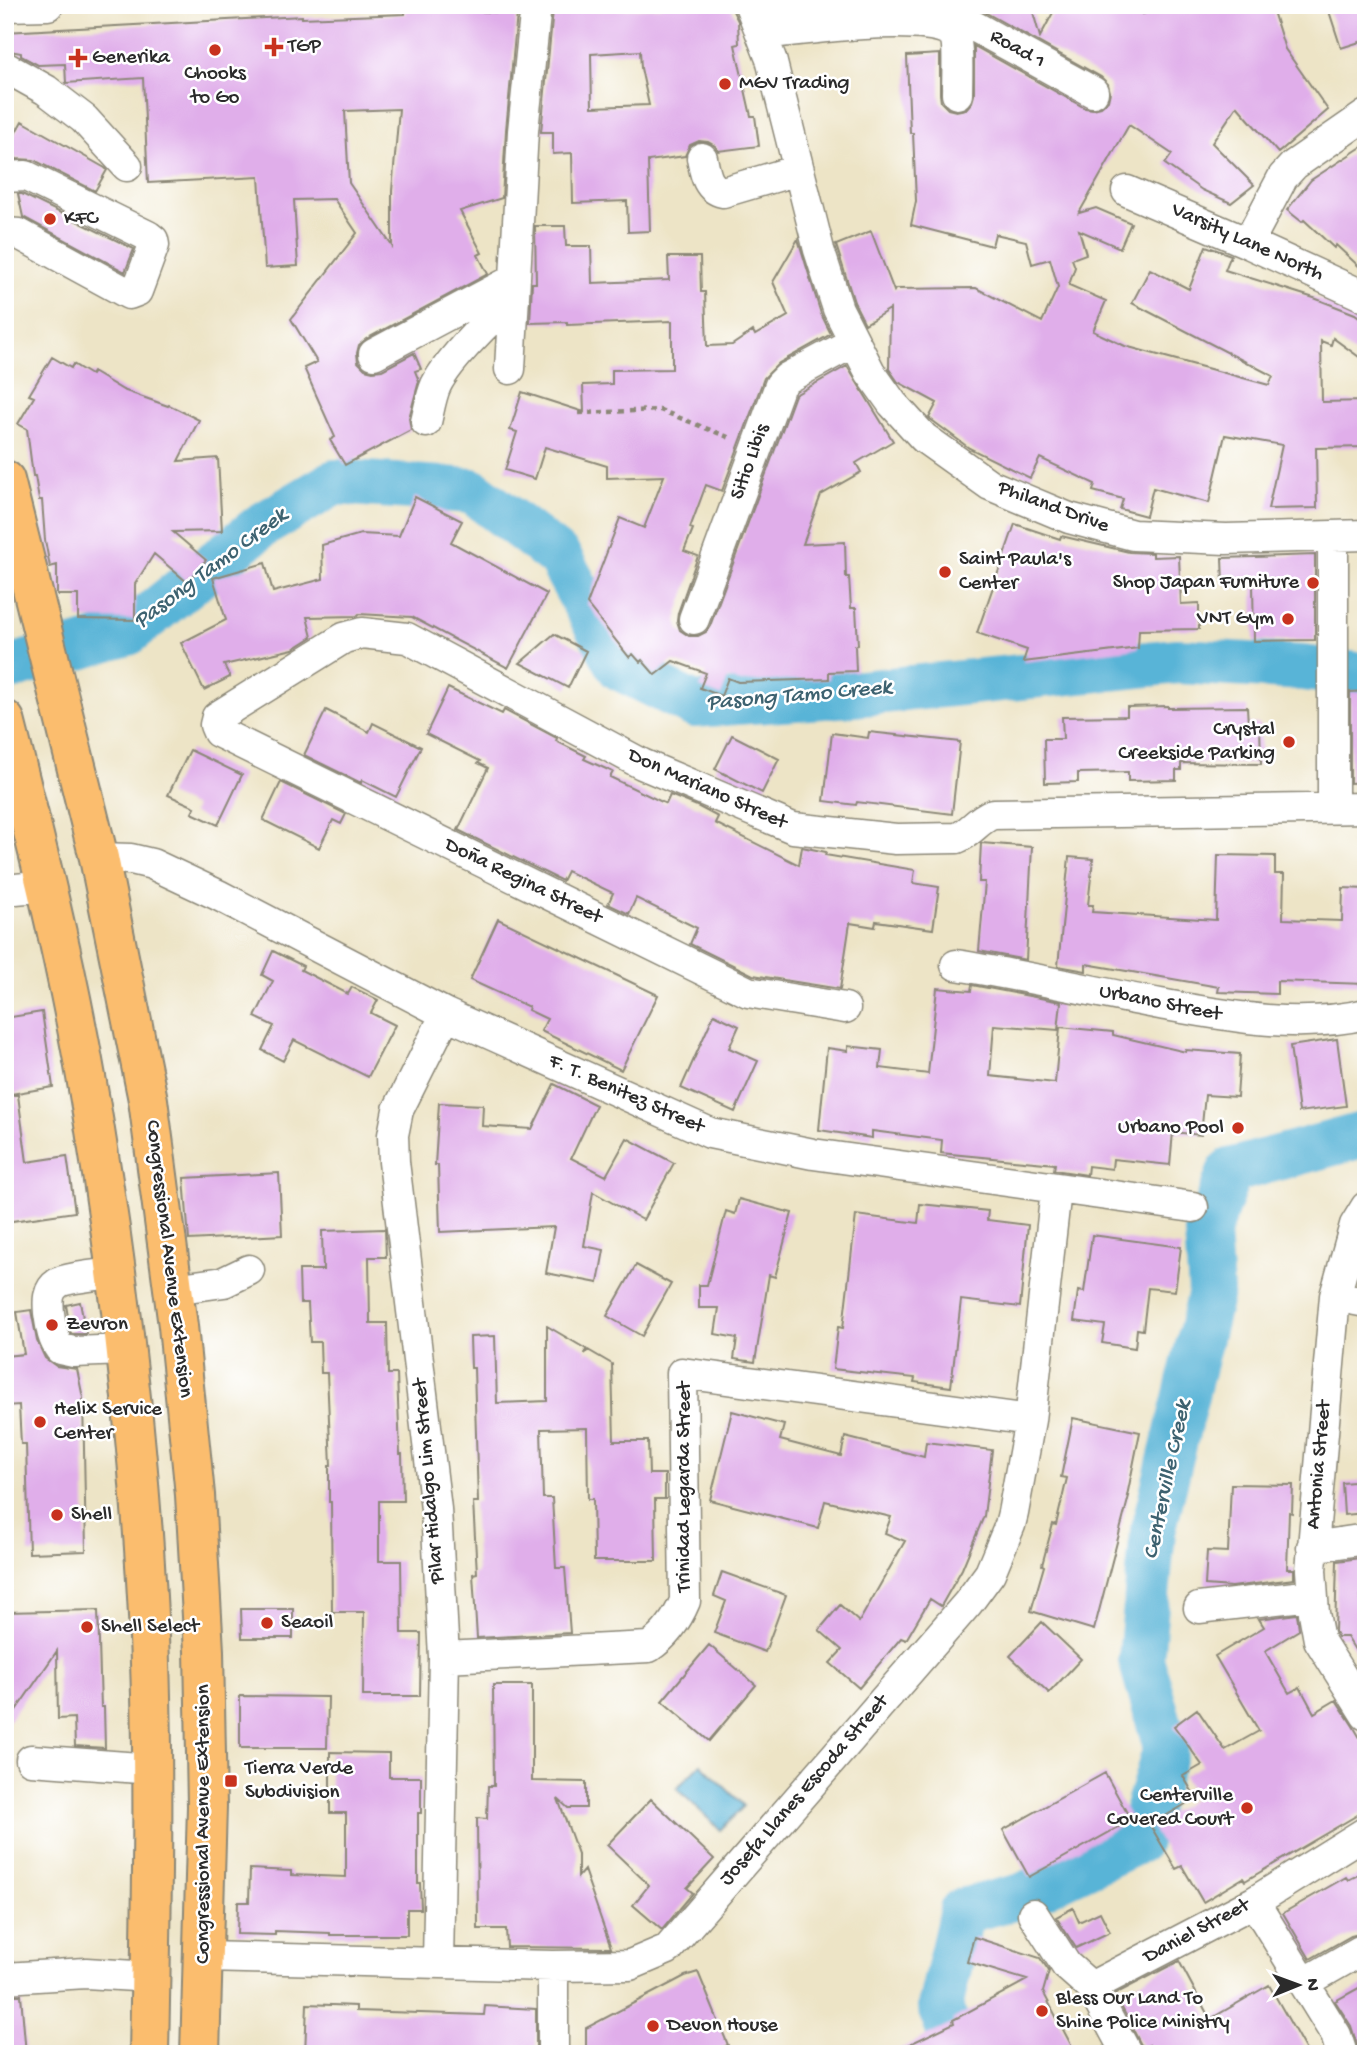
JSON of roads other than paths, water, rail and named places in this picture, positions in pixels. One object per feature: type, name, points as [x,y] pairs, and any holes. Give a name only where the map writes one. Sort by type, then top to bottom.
[{"type":"main road","name":"Congressional Avenue Extension","points":[[5,480],[99,858],[148,1100],[173,1289],[195,1495],[205,1651],[207,1806],[200,2054]]},
{"type":"main road","points":[[5,720],[47,886],[86,1074],[117,1272],[137,1455],[146,1581],[153,1769],[149,2054]]},
{"type":"street","points":[[5,6],[48,5]]},
{"type":"street","points":[[510,369],[523,131],[536,5]]},
{"type":"street","points":[[756,17],[811,5]]},
{"type":"street","name":"Road 1","points":[[946,5],[950,13],[1093,92]]},
{"type":"street","points":[[756,17],[939,27],[951,32],[956,40],[957,94]]},
{"type":"street","name":"Philand Drive","points":[[756,17],[771,59],[798,170],[838,309],[870,372],[892,404],[925,438],[990,485],[1069,518],[1133,535],[1226,539],[1366,535]]},
{"type":"street","points":[[5,67],[46,90],[84,119],[127,166]]},
{"type":"street","points":[[1248,243],[1275,190],[1294,165],[1366,115]]},
{"type":"street","points":[[702,158],[706,179],[716,191],[723,192],[798,170]]},
{"type":"street","points":[[5,177],[26,176],[149,236],[154,246],[137,291],[129,294],[19,234],[5,233]]},
{"type":"street","name":"Varsity Lane North","points":[[1128,191],[1366,297]]},
{"type":"street","points":[[374,354],[514,290]]},
{"type":"street","points":[[426,422],[435,386],[447,367],[501,309],[514,290]]},
{"type":"street","name":"Sitio Libis","points":[[694,619],[780,385],[787,378],[854,342]]},
{"type":"street","points":[[1333,537],[1333,808],[1366,808]]},
{"type":"street","name":"Don Mariano Street","points":[[215,724],[216,717],[344,638],[362,633],[407,638],[642,764],[793,828],[896,839],[957,838],[986,816],[993,814],[1333,808]]},
{"type":"street","name":"Doña Regina Street","points":[[215,724],[218,732],[748,992],[845,1008]]},
{"type":"street","name":"F. T. Benitez Street","points":[[99,858],[131,859],[152,864],[218,895],[446,1014],[710,1133],[813,1154],[1193,1208]]},
{"type":"street","points":[[5,890],[47,886]]},
{"type":"street","name":"Urbano Street","points":[[956,965],[1231,1017],[1323,1021],[1366,1014]]},
{"type":"street","name":"Pilar Hidalgo Lim Street","points":[[438,1962],[444,1657],[436,1509],[394,1163],[393,1135],[398,1110],[446,1014]]},
{"type":"street","name":"Josefa Llanes Escoda Street","points":[[204,1957],[554,1966],[631,1965],[668,1949],[968,1603],[990,1573],[1010,1525],[1030,1420],[1056,1190]]},
{"type":"street","name":"Antonia Street","points":[[1366,1208],[1355,1225],[1335,1296],[1312,1547],[1312,1595],[1319,1640],[1366,1715]]},
{"type":"street","points":[[173,1289],[212,1286],[249,1270]]},
{"type":"street","points":[[117,1272],[58,1282],[51,1290],[48,1300],[52,1331],[60,1349],[74,1352],[125,1350]]},
{"type":"street","points":[[1335,1296],[1366,1302]]},
{"type":"street","name":"Trinidad Legarda Street","points":[[444,1657],[649,1647],[661,1639],[677,1619],[685,1601],[682,1373],[1030,1420]]},
{"type":"street","points":[[1312,1547],[1366,1539]]},
{"type":"street","points":[[1199,1608],[1312,1595]]},
{"type":"street","points":[[31,1760],[153,1769]]},
{"type":"street","name":"Daniel Street","points":[[1091,1987],[1254,1902],[1366,1832]]},
{"type":"street","points":[[1254,1902],[1336,2035],[1342,2054]]},
{"type":"street","points":[[1033,1914],[1066,1965],[1091,1987],[1127,2054]]},
{"type":"street","points":[[1304,1983],[1360,1951]]},
{"type":"street","points":[[553,2054],[554,1966]]},
{"type":"street","points":[[5,1978],[86,1973],[150,1977]]},
{"type":"water","points":[[701,1764],[744,1806],[720,1830],[677,1788]]},
{"type":"waterway","name":"Pasong Tamo Creek","points":[[5,669],[128,633],[261,526],[335,482],[472,491],[559,557],[620,668],[694,705],[852,694],[1178,661],[1303,668],[1366,676]]},
{"type":"waterway","name":"Centerville Creek","points":[[958,2054],[940,2007],[962,1911],[1022,1896],[1138,1841],[1166,1748],[1141,1659],[1153,1531],[1211,1292],[1207,1232],[1230,1171],[1366,1134]]},
{"type":"place","name":"TGP","points":[[274,47]]},
{"type":"place","name":"Chooks to Go","points":[[215,50]]},
{"type":"place","name":"Generika","points":[[78,58]]},
{"type":"place","name":"MGV Trading","points":[[725,84]]},
{"type":"place","name":"KFC","points":[[50,219]]},
{"type":"place","name":"Saint Paula's Center","points":[[945,572]]},
{"type":"place","name":"Shop Japan Furniture","points":[[1313,583]]},
{"type":"place","name":"VNT Gym","points":[[1288,619]]},
{"type":"place","name":"Crystal Creekside Parking","points":[[1289,742]]},
{"type":"place","name":"Urbano Pool","points":[[1238,1128]]},
{"type":"place","name":"Zevron","points":[[52,1325]]},
{"type":"place","name":"Helix Service Center","points":[[40,1422]]},
{"type":"place","name":"Shell","points":[[57,1515]]},
{"type":"place","name":"Seaoil","points":[[267,1623]]},
{"type":"place","name":"Shell Select","points":[[87,1627]]},
{"type":"place","name":"Tierra Verde Subdivision","points":[[231,1781]]},
{"type":"place","name":"Centerville Covered Court","points":[[1247,1808]]},
{"type":"place","name":"Bless Our Land To Shine Police Ministry","points":[[1042,2011]]},
{"type":"place","name":"Devon House","points":[[653,2026]]}]
